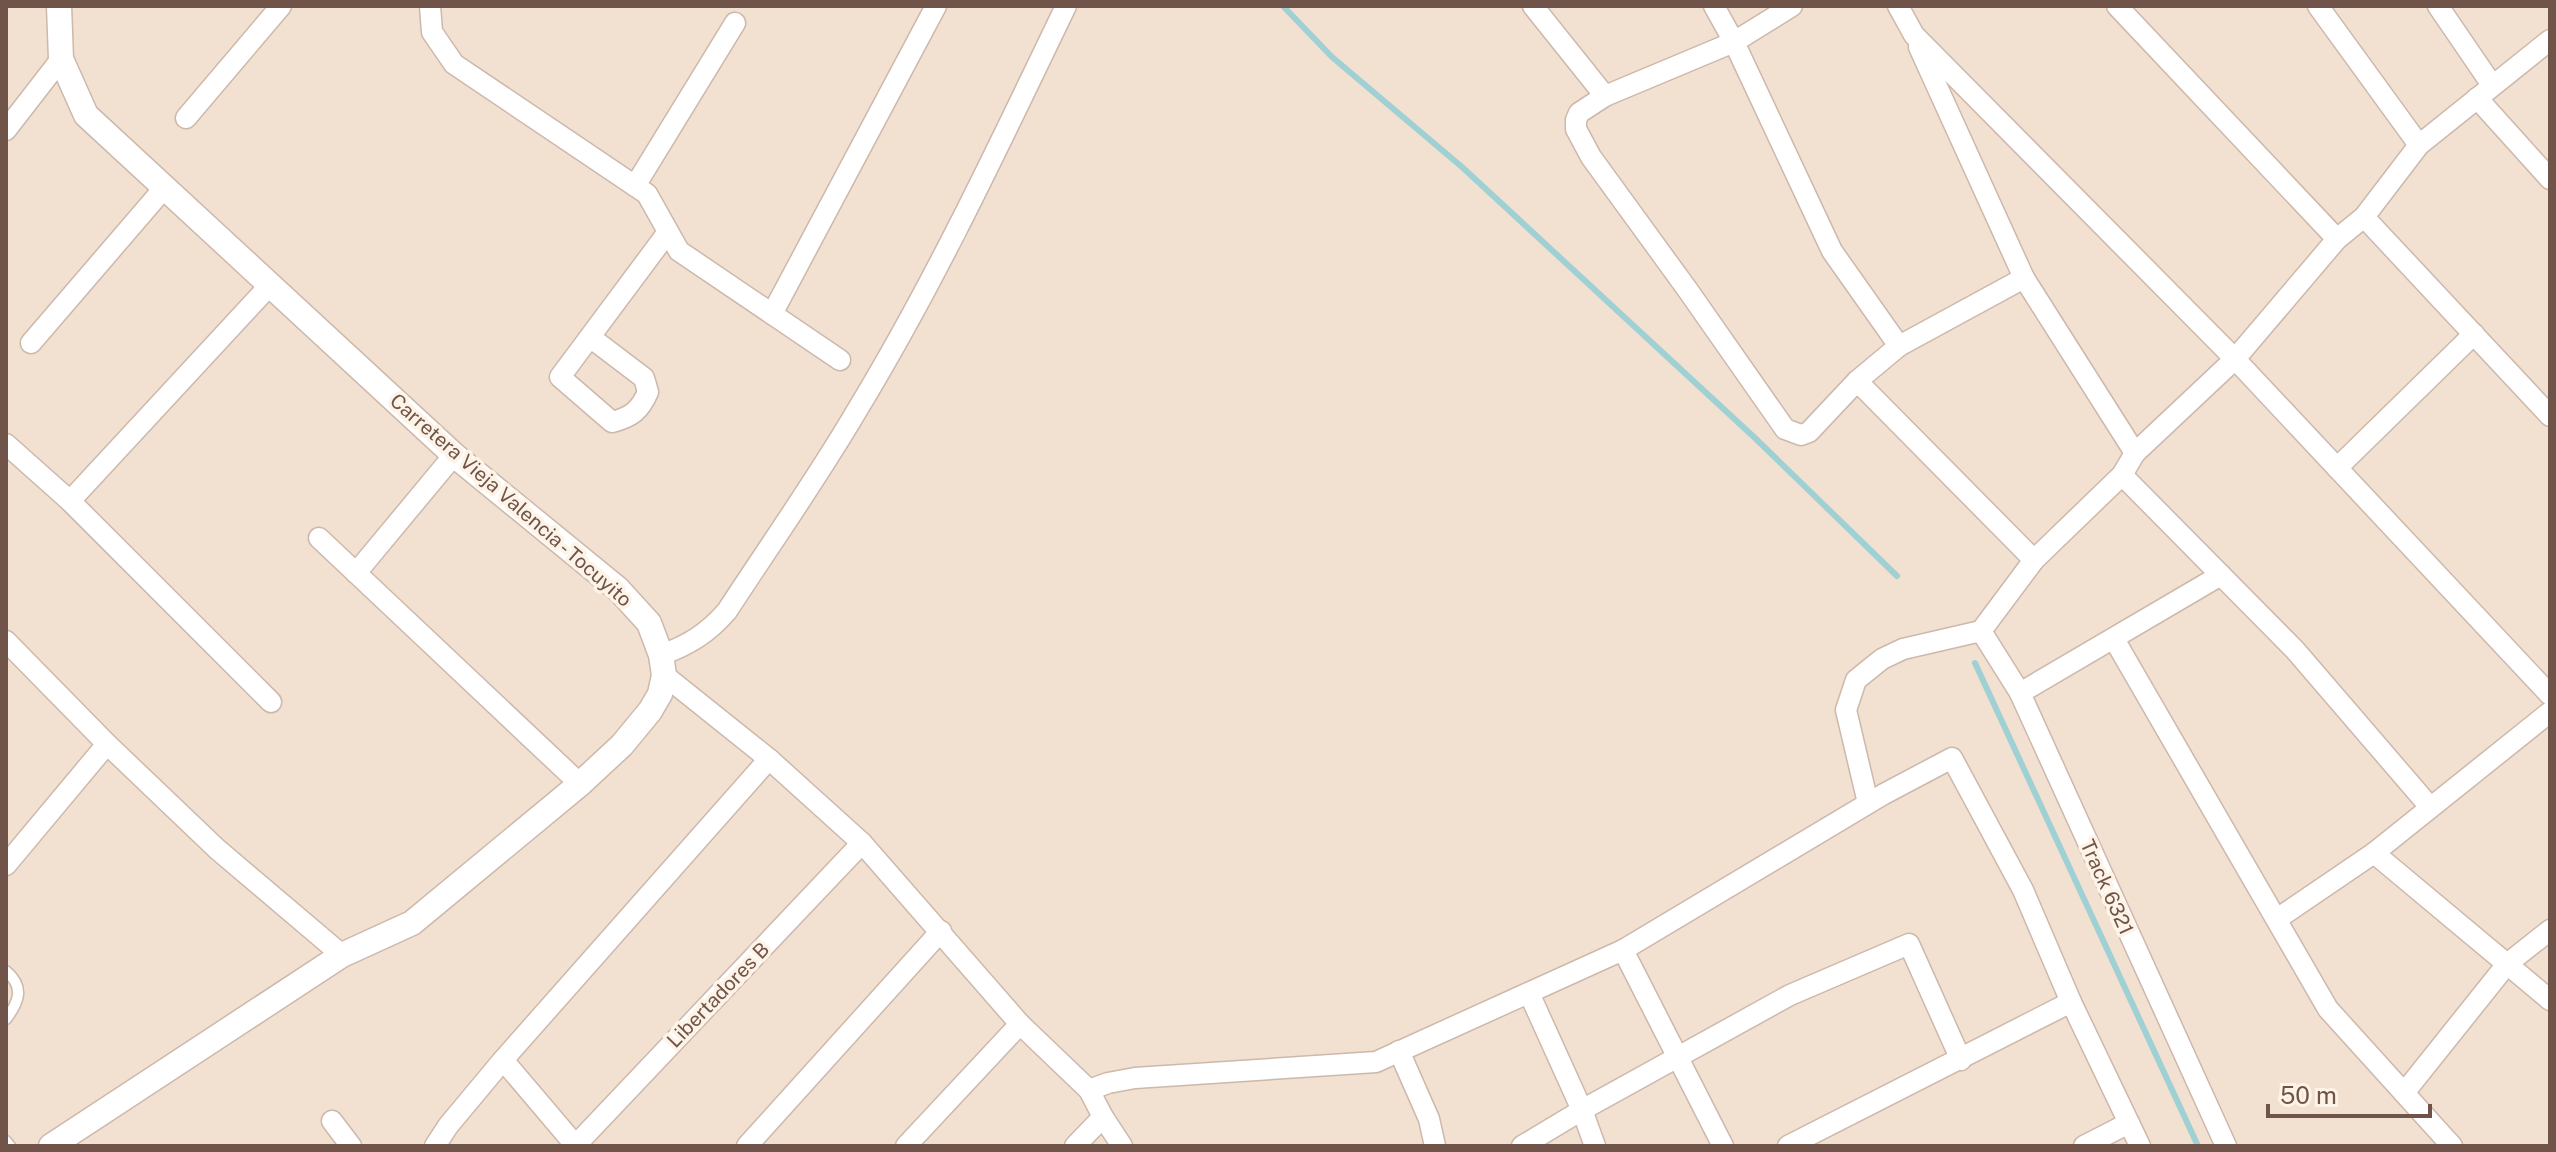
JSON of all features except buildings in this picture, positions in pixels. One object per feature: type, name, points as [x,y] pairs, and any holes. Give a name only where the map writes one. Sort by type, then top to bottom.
[{"type":"street","name":"Carretera Vieja Valencia - Tocuyito","points":[[59,6],[61,59],[86,115],[454,455],[618,589],[649,623],[663,665]]},
{"type":"street","points":[[186,118],[281,6]]},
{"type":"street","points":[[430,6],[432,32],[454,64],[647,194],[679,251],[840,360]]},
{"type":"street","points":[[772,314],[936,6]]},
{"type":"street","points":[[51,1146],[342,955],[412,923],[580,784],[622,745],[660,694],[663,665],[704,634],[727,611],[856,412],[914,309],[997,149],[1066,6]]},
{"type":"street","points":[[1533,6],[1605,96]]},
{"type":"street","points":[[1714,6],[1832,251],[1899,346]]},
{"type":"street","points":[[1792,6],[1734,42],[1605,96],[1579,113],[1576,129],[1591,157],[1785,429],[1801,435],[1809,432],[1857,381],[1899,346],[2024,278]]},
{"type":"street","points":[[1898,6],[2024,278],[2135,453]]},
{"type":"street","points":[[2117,6],[2337,239]]},
{"type":"street","points":[[2318,6],[2419,145]]},
{"type":"street","points":[[2438,6],[2484,91],[2550,179]]},
{"type":"street","points":[[635,186],[735,23]]},
{"type":"street","points":[[1914,35],[2235,359],[2550,695]]},
{"type":"street","points":[[1868,803],[1846,710],[1856,680],[1882,659],[1903,649],[1981,631],[2034,560],[2122,475],[2135,453],[2235,359],[2337,239],[2364,217],[2419,145],[2484,91],[2548,44]]},
{"type":"street","points":[[6,130],[61,59]]},
{"type":"street","points":[[31,343],[165,187]]},
{"type":"street","points":[[2364,217],[2550,416]]},
{"type":"street","points":[[590,337],[644,378],[648,392],[640,410],[626,418],[612,422],[560,377],[668,232]]},
{"type":"street","points":[[70,501],[270,285]]},
{"type":"street","points":[[2337,468],[2474,334]]},
{"type":"street","points":[[1857,381],[2034,560]]},
{"type":"street","points":[[6,444],[70,501],[271,702]]},
{"type":"street","points":[[356,573],[454,455]]},
{"type":"street","points":[[2122,475],[2295,650],[2430,807]]},
{"type":"street","points":[[319,538],[580,784]]},
{"type":"street","points":[[2020,693],[2221,575]]},
{"type":"street","name":"Track 6321","points":[[1981,631],[2020,693],[2226,1146]]},
{"type":"street","points":[[2114,639],[2328,1009],[2452,1146]]},
{"type":"street","points":[[6,641],[107,744],[217,849],[342,955]]},
{"type":"street","points":[[663,665],[862,843],[1020,1024],[1089,1090],[1122,1146]]},
{"type":"street","points":[[2277,919],[2374,853],[2550,712]]},
{"type":"street","points":[[6,865],[107,744]]},
{"type":"street","points":[[1089,1090],[1135,1078],[1376,1062],[1623,950],[1868,803],[1952,758],[2023,890],[2071,1002],[2140,1146]]},
{"type":"street","points":[[435,1146],[503,1060],[769,759]]},
{"type":"street","name":"Libertadores B","points":[[576,1146],[862,843]]},
{"type":"street","points":[[2374,853],[2550,1000]]},
{"type":"street","points":[[2404,1093],[2507,964],[2550,930]]},
{"type":"street","points":[[747,1146],[941,931]]},
{"type":"street","points":[[1522,1146],[1790,995],[1909,944],[1961,1060]]},
{"type":"street","points":[[1623,950],[1723,1146]]},
{"type":"street","points":[[1529,993],[1595,1146]]},
{"type":"street","points":[[1788,1146],[2071,1002]]},
{"type":"street","points":[[906,1146],[1020,1024]]},
{"type":"street","points":[[1399,1051],[1429,1119],[1435,1146]]},
{"type":"street","points":[[503,1060],[576,1146]]},
{"type":"street","points":[[1075,1146],[1103,1117]]},
{"type":"street","points":[[332,1121],[351,1146]]},
{"type":"street","points":[[2084,1146],[2129,1123]]},
{"type":"lane","points":[[6,971],[15,979],[19,995],[17,1004],[6,1019]]},
{"type":"lane","points":[[6,1141],[10,1146]]},
{"type":"shaded area","points":[[6,6],[2550,6],[2550,1146],[6,1146]]},
{"type":"waterway","points":[[1283,6],[1332,57],[1462,167],[1755,438],[1897,576]]},
{"type":"waterway","points":[[1975,663],[2198,1146]]}]
